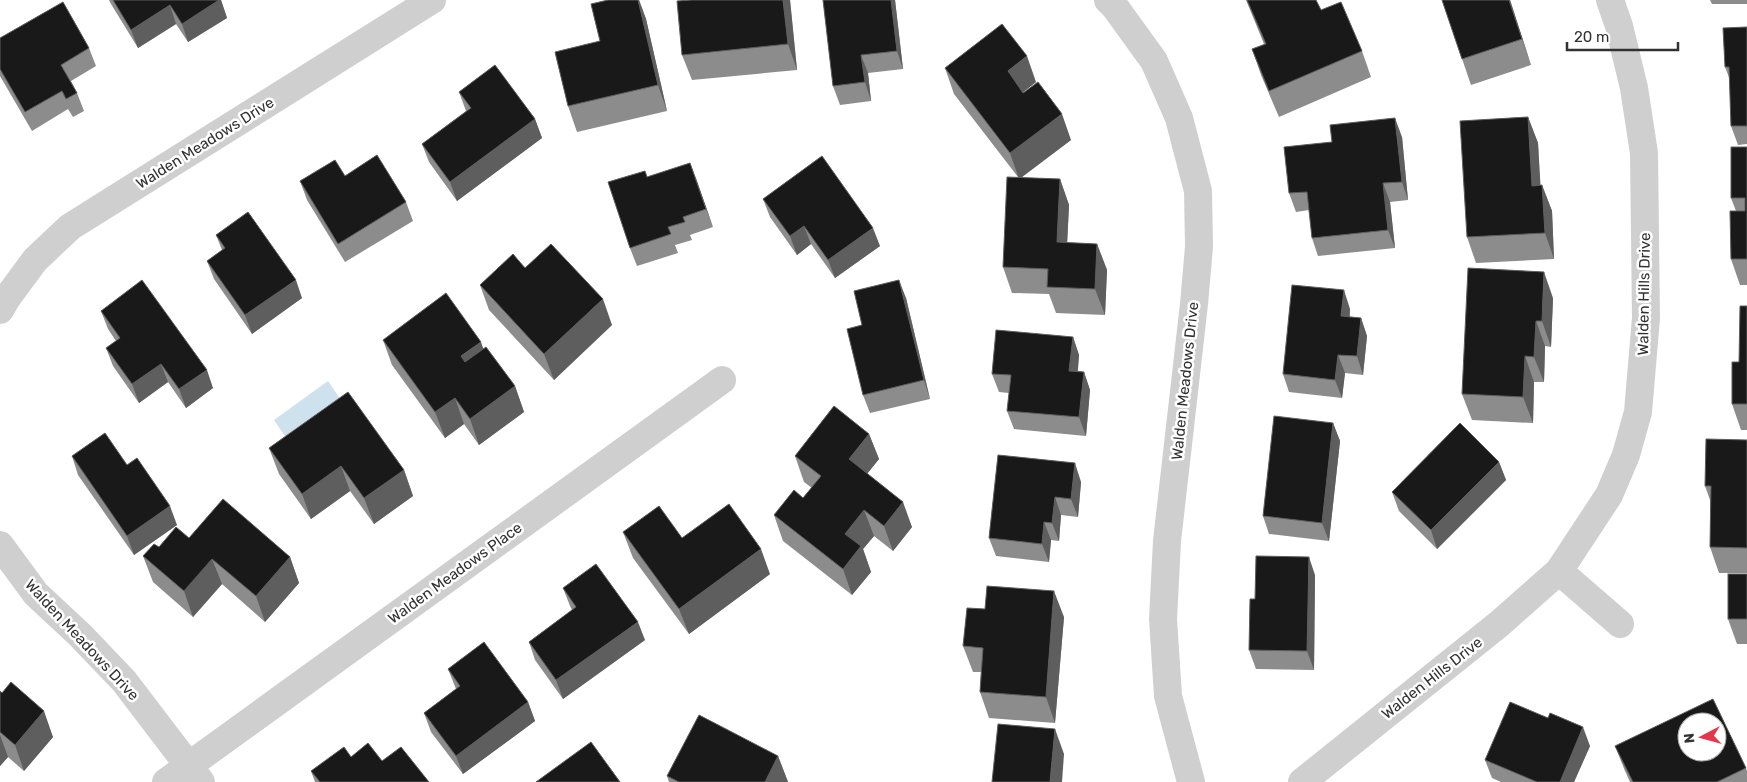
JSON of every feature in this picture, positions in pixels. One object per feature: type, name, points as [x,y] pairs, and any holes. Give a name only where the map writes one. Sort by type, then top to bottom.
[{"type":"street","name":"Walden Meadows Drive","points":[[0,310],[35,260],[70,227],[432,0]]},
{"type":"street","name":"Walden Meadows Drive","points":[[1108,0],[1154,61],[1179,118],[1198,192],[1196,285],[1167,541],[1163,619],[1168,696],[1191,782]]},
{"type":"street","name":"Walden Hills Drive","points":[[1302,782],[1499,624],[1559,571],[1609,495],[1626,455],[1638,412],[1646,318],[1644,153],[1634,88],[1619,26],[1610,0]]},
{"type":"street","name":"Walden Meadows Place","points":[[166,782],[195,774],[722,380]]},
{"type":"street","name":"Walden Meadows Drive","points":[[0,545],[36,594],[124,681],[195,774]]},
{"type":"street","points":[[1559,571],[1620,624]]},
{"type":"water","points":[[328,381],[343,403],[289,442],[274,420]]},
{"type":"building","points":[[113,0],[219,0],[182,24],[170,5],[131,30]]},
{"type":"building","points":[[608,0],[638,0],[658,85],[568,106],[555,52],[600,41],[591,4]]},
{"type":"building","points":[[783,0],[788,44],[682,55],[677,1]]},
{"type":"building","points":[[823,0],[891,0],[897,51],[861,55],[865,82],[833,86]]},
{"type":"building","points":[[1247,0],[1316,0],[1321,10],[1341,2],[1362,51],[1269,91],[1252,49],[1266,44]]},
{"type":"building","points":[[1442,0],[1509,0],[1522,39],[1462,59]]},
{"type":"building","points":[[63,2],[89,48],[61,65],[77,93],[66,99],[62,91],[25,112],[0,69],[0,38]]},
{"type":"building","points":[[1002,24],[1027,56],[1008,71],[1023,93],[1038,82],[1062,114],[1010,153],[945,68]]},
{"type":"building","points":[[1747,27],[1747,126],[1731,126],[1729,67],[1725,67],[1723,28]]},
{"type":"building","points":[[495,65],[535,119],[450,182],[422,144],[471,108],[459,92]]},
{"type":"building","points":[[1528,117],[1532,186],[1542,185],[1545,233],[1467,237],[1460,121]]},
{"type":"building","points":[[1395,118],[1402,182],[1383,183],[1388,230],[1312,238],[1307,192],[1289,193],[1284,147],[1332,142],[1330,125]]},
{"type":"building","points":[[1731,147],[1747,147],[1747,259],[1731,259],[1730,211],[1745,211],[1745,198],[1731,198]]},
{"type":"building","points":[[377,155],[406,202],[338,244],[300,181],[335,160],[345,176]]},
{"type":"building","points":[[822,156],[873,228],[828,260],[804,226],[790,236],[763,199]]},
{"type":"building","points":[[690,163],[706,209],[683,217],[685,222],[668,227],[671,234],[630,248],[608,182],[645,171],[647,177]]},
{"type":"building","points":[[1007,177],[1060,179],[1057,242],[1097,244],[1095,289],[1047,287],[1048,269],[1003,267]]},
{"type":"building","points":[[248,212],[296,280],[245,315],[207,261],[225,248],[216,235]]},
{"type":"building","points":[[551,244],[603,299],[544,354],[480,285],[513,254],[525,268]]},
{"type":"building","points":[[1468,268],[1544,272],[1542,321],[1536,321],[1534,357],[1525,356],[1523,397],[1462,394]]},
{"type":"building","points":[[142,280],[207,370],[179,389],[161,364],[132,384],[106,348],[120,338],[101,311]]},
{"type":"building","points":[[899,280],[924,380],[863,395],[847,329],[862,325],[854,291]]},
{"type":"building","points":[[1292,285],[1344,290],[1341,316],[1361,318],[1357,356],[1338,355],[1335,380],[1283,374]]},
{"type":"building","points":[[446,293],[481,342],[461,356],[465,362],[486,347],[515,386],[470,419],[455,398],[435,412],[383,340]]},
{"type":"building","points":[[1740,306],[1747,306],[1747,404],[1732,404],[1732,362],[1739,362]]},
{"type":"building","points":[[996,330],[1073,337],[1069,371],[1084,372],[1079,417],[1007,411],[1011,375],[992,374]]},
{"type":"building","points":[[348,392],[404,470],[364,498],[341,466],[302,494],[269,448]]},
{"type":"building","points":[[834,406],[869,434],[849,459],[903,502],[884,526],[864,510],[845,534],[861,546],[843,569],[774,515],[794,490],[803,498],[821,476],[795,456]]},
{"type":"building","points":[[1274,416],[1333,423],[1322,523],[1263,516]]},
{"type":"building","points":[[1460,423],[1499,462],[1431,530],[1392,492]]},
{"type":"building","points":[[105,433],[127,465],[137,458],[170,506],[127,536],[72,456]]},
{"type":"building","points":[[1706,439],[1747,440],[1747,548],[1710,547],[1711,486],[1705,486]]},
{"type":"building","points":[[998,455],[1075,463],[1071,499],[1055,497],[1052,523],[1044,522],[1042,544],[989,538]]},
{"type":"building","points":[[223,499],[290,557],[256,596],[212,559],[184,591],[143,556],[154,544],[159,547],[176,527],[189,538]]},
{"type":"building","points":[[729,504],[761,549],[679,609],[623,532],[659,506],[682,538]]},
{"type":"building","points":[[1256,556],[1309,557],[1307,651],[1249,650],[1250,599],[1255,599]]},
{"type":"building","points":[[596,564],[638,622],[556,680],[529,642],[576,607],[563,588]]},
{"type":"building","points":[[1728,574],[1747,574],[1747,619],[1728,619]]},
{"type":"building","points":[[987,586],[1054,591],[1046,697],[980,692],[983,648],[963,646],[967,608],[985,609]]},
{"type":"building","points":[[484,642],[528,702],[456,756],[424,713],[460,686],[448,669]]},
{"type":"building","points":[[11,682],[44,711],[15,745],[0,732],[0,691],[2,693]]},
{"type":"building","points":[[1713,699],[1719,712],[1686,712]]},
{"type":"building","points":[[1510,702],[1548,718],[1550,713],[1583,727],[1560,782],[1537,782],[1485,760]]},
{"type":"building","points":[[699,715],[778,756],[765,782],[679,782],[667,776]]},
{"type":"building","points":[[1677,716],[1677,762],[1727,762],[1727,728],[1746,768],[1717,782],[1633,782],[1615,746]]},
{"type":"building","points":[[998,724],[1055,729],[1050,782],[992,782]]},
{"type":"building","points":[[591,742],[620,782],[536,782]]},
{"type":"building","points":[[368,743],[382,761],[401,747],[429,782],[320,782],[311,771],[344,747],[351,757]]}]
